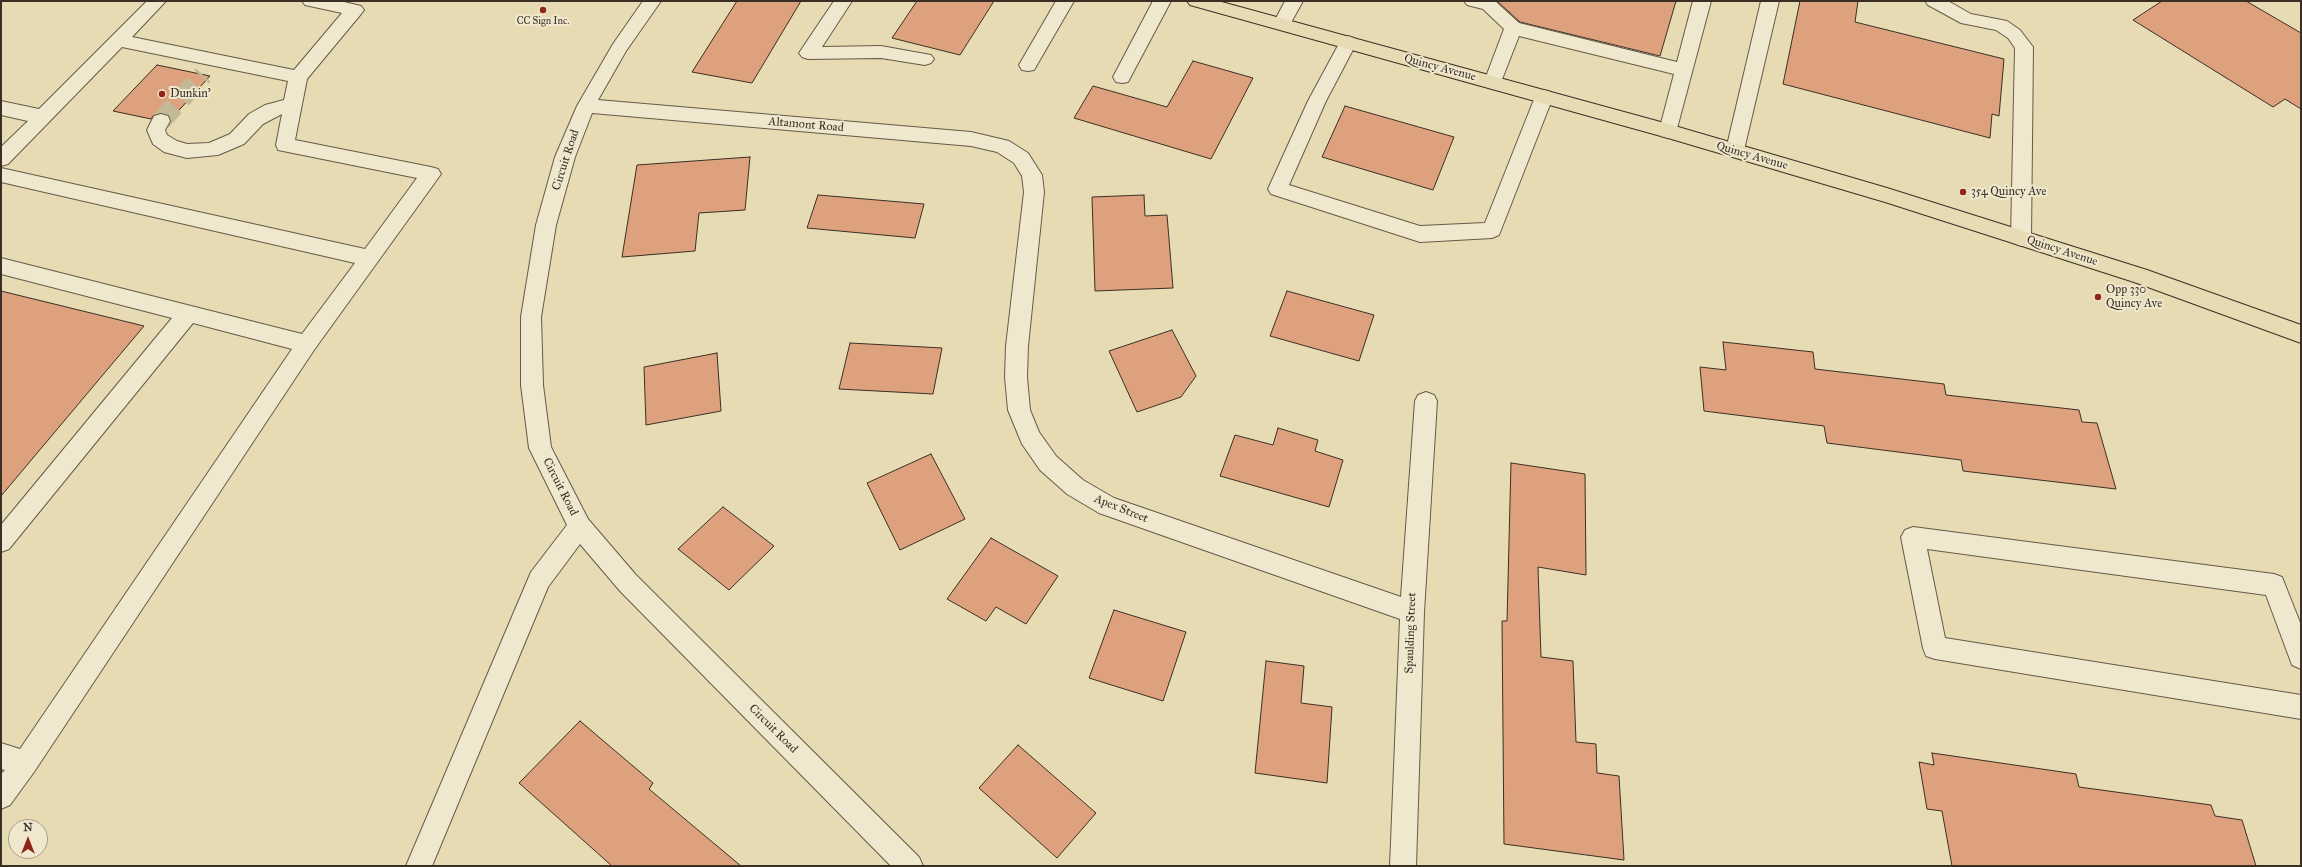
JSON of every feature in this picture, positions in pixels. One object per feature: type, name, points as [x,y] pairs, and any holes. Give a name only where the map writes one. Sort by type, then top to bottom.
[{"type":"main road","name":"Quincy Avenue","points":[[1196,1],[1668,131],[1887,195],[2140,276],[2301,334]]},
{"type":"street","points":[[1,159],[157,1]]},
{"type":"street","points":[[1,796],[25,763],[307,344],[431,174],[285,145],[298,77],[355,10],[310,1]]},
{"type":"street","name":"Circuit Road","points":[[652,1],[619,48],[586,106],[565,157],[546,225],[531,317],[532,385],[540,448],[580,526],[628,583],[910,866]]},
{"type":"street","points":[[843,1],[808,53],[881,52],[925,59]]},
{"type":"street","points":[[1028,65],[1065,1]]},
{"type":"street","points":[[1122,77],[1162,1]]},
{"type":"street","points":[[1282,24],[1294,1]]},
{"type":"street","points":[[1473,1],[1489,5],[1513,28],[1684,70]]},
{"type":"street","points":[[1668,131],[1702,1]]},
{"type":"street","points":[[1735,150],[1770,1]]},
{"type":"street","points":[[1934,1],[1967,19],[2001,25],[2014,34],[2024,47],[2021,238]]},
{"type":"street","points":[[1493,82],[1513,28]]},
{"type":"street","points":[[119,40],[298,77]]},
{"type":"street","points":[[1348,42],[1317,101],[1278,189],[1420,234],[1492,230],[1544,97]]},
{"type":"street","points":[[203,75],[217,60]]},
{"type":"street","points":[[161,121],[156,130],[160,139],[170,147],[187,151],[211,150],[237,139],[256,119],[272,110],[292,104]]},
{"type":"street","name":"Altamont Road","points":[[586,106],[971,139],[1002,146],[1021,158]]},
{"type":"street","points":[[1,108],[42,117]]},
{"type":"street","name":"Apex Street","points":[[1021,158],[1032,175],[1034,192],[1017,346],[1016,377],[1019,410],[1030,437],[1048,463],[1074,487],[1107,506],[1412,612]]},
{"type":"street","points":[[1,175],[370,258]]},
{"type":"street","points":[[1,266],[307,344]]},
{"type":"street","points":[[1,542],[188,314]]},
{"type":"street","name":"Spaulding Street","points":[[1403,866],[1412,612],[1426,401]]},
{"type":"street","points":[[419,866],[539,580],[580,526]]},
{"type":"street","points":[[2301,657],[2274,585],[1913,537],[1935,648],[2301,707]]},
{"type":"street","points":[[1,756],[25,763]]},
{"type":"building","points":[[737,1],[801,1],[752,83],[692,72]]},
{"type":"building","points":[[917,1],[994,1],[960,55],[892,38]]},
{"type":"building","points":[[1497,1],[1676,1],[1660,56],[1520,22]]},
{"type":"building","points":[[1800,1],[1858,1],[1855,22],[2004,59],[1999,116],[1992,114],[1990,138],[1783,84]]},
{"type":"building","points":[[2162,1],[2246,1],[2301,33],[2301,109],[2285,99],[2273,107],[2133,20]]},
{"type":"building","points":[[1193,61],[1253,78],[1211,159],[1074,118],[1093,86],[1167,107]]},
{"type":"building","name":"Dunkin'","points":[[157,65],[210,76],[171,119],[168,115],[161,113],[154,115],[151,119],[113,111]]},
{"type":"building","points":[[1345,106],[1454,137],[1433,190],[1322,157]]},
{"type":"building","points":[[750,157],[745,210],[699,213],[695,251],[622,257],[637,165]]},
{"type":"building","points":[[818,195],[924,204],[915,238],[807,228]]},
{"type":"building","points":[[1144,195],[1145,216],[1167,215],[1173,288],[1095,291],[1092,197]]},
{"type":"building","points":[[1,291],[144,326],[1,496]]},
{"type":"building","points":[[1287,291],[1374,315],[1359,361],[1270,336]]},
{"type":"building","points":[[1172,330],[1196,376],[1181,397],[1137,412],[1109,351]]},
{"type":"building","points":[[1723,342],[1813,352],[1815,369],[1944,384],[1946,395],[2079,410],[2082,422],[2097,423],[2116,489],[1963,471],[1961,460],[1827,443],[1824,426],[1704,411],[1700,367],[1726,370]]},
{"type":"building","points":[[850,343],[942,348],[933,394],[839,389]]},
{"type":"building","points":[[717,353],[721,411],[646,425],[644,367]]},
{"type":"building","points":[[1278,428],[1318,440],[1315,451],[1343,460],[1329,507],[1220,476],[1235,435],[1273,445]]},
{"type":"building","points":[[931,454],[965,519],[900,550],[867,483]]},
{"type":"building","points":[[1511,463],[1585,474],[1586,575],[1538,567],[1541,657],[1573,661],[1576,742],[1596,744],[1597,773],[1619,776],[1624,860],[1504,844],[1502,621],[1507,621]]},
{"type":"building","points":[[723,507],[774,546],[729,590],[678,549]]},
{"type":"building","points":[[991,538],[1058,576],[1026,624],[996,607],[986,621],[947,599]]},
{"type":"building","points":[[1114,610],[1186,632],[1163,701],[1089,678]]},
{"type":"building","points":[[1266,661],[1304,666],[1301,703],[1332,707],[1327,783],[1255,773]]},
{"type":"building","points":[[580,721],[653,783],[649,789],[741,866],[612,866],[519,783]]},
{"type":"building","points":[[1018,745],[1096,813],[1057,858],[979,788]]},
{"type":"building","points":[[1932,753],[2076,774],[2079,787],[2211,805],[2215,816],[2242,820],[2256,866],[1952,866],[1942,811],[1927,809],[1919,762],[1934,765]]},
{"type":"tunnel","points":[[161,121],[203,75]]},
{"type":"place","name":"CC Sign Inc.","points":[[543,10]]},
{"type":"place","name":"Dunkin'","points":[[162,94]]},
{"type":"place","name":"354 Quincy Ave","points":[[1963,192]]},
{"type":"place","name":"Opp 330 Quincy Ave","points":[[2098,297]]}]
